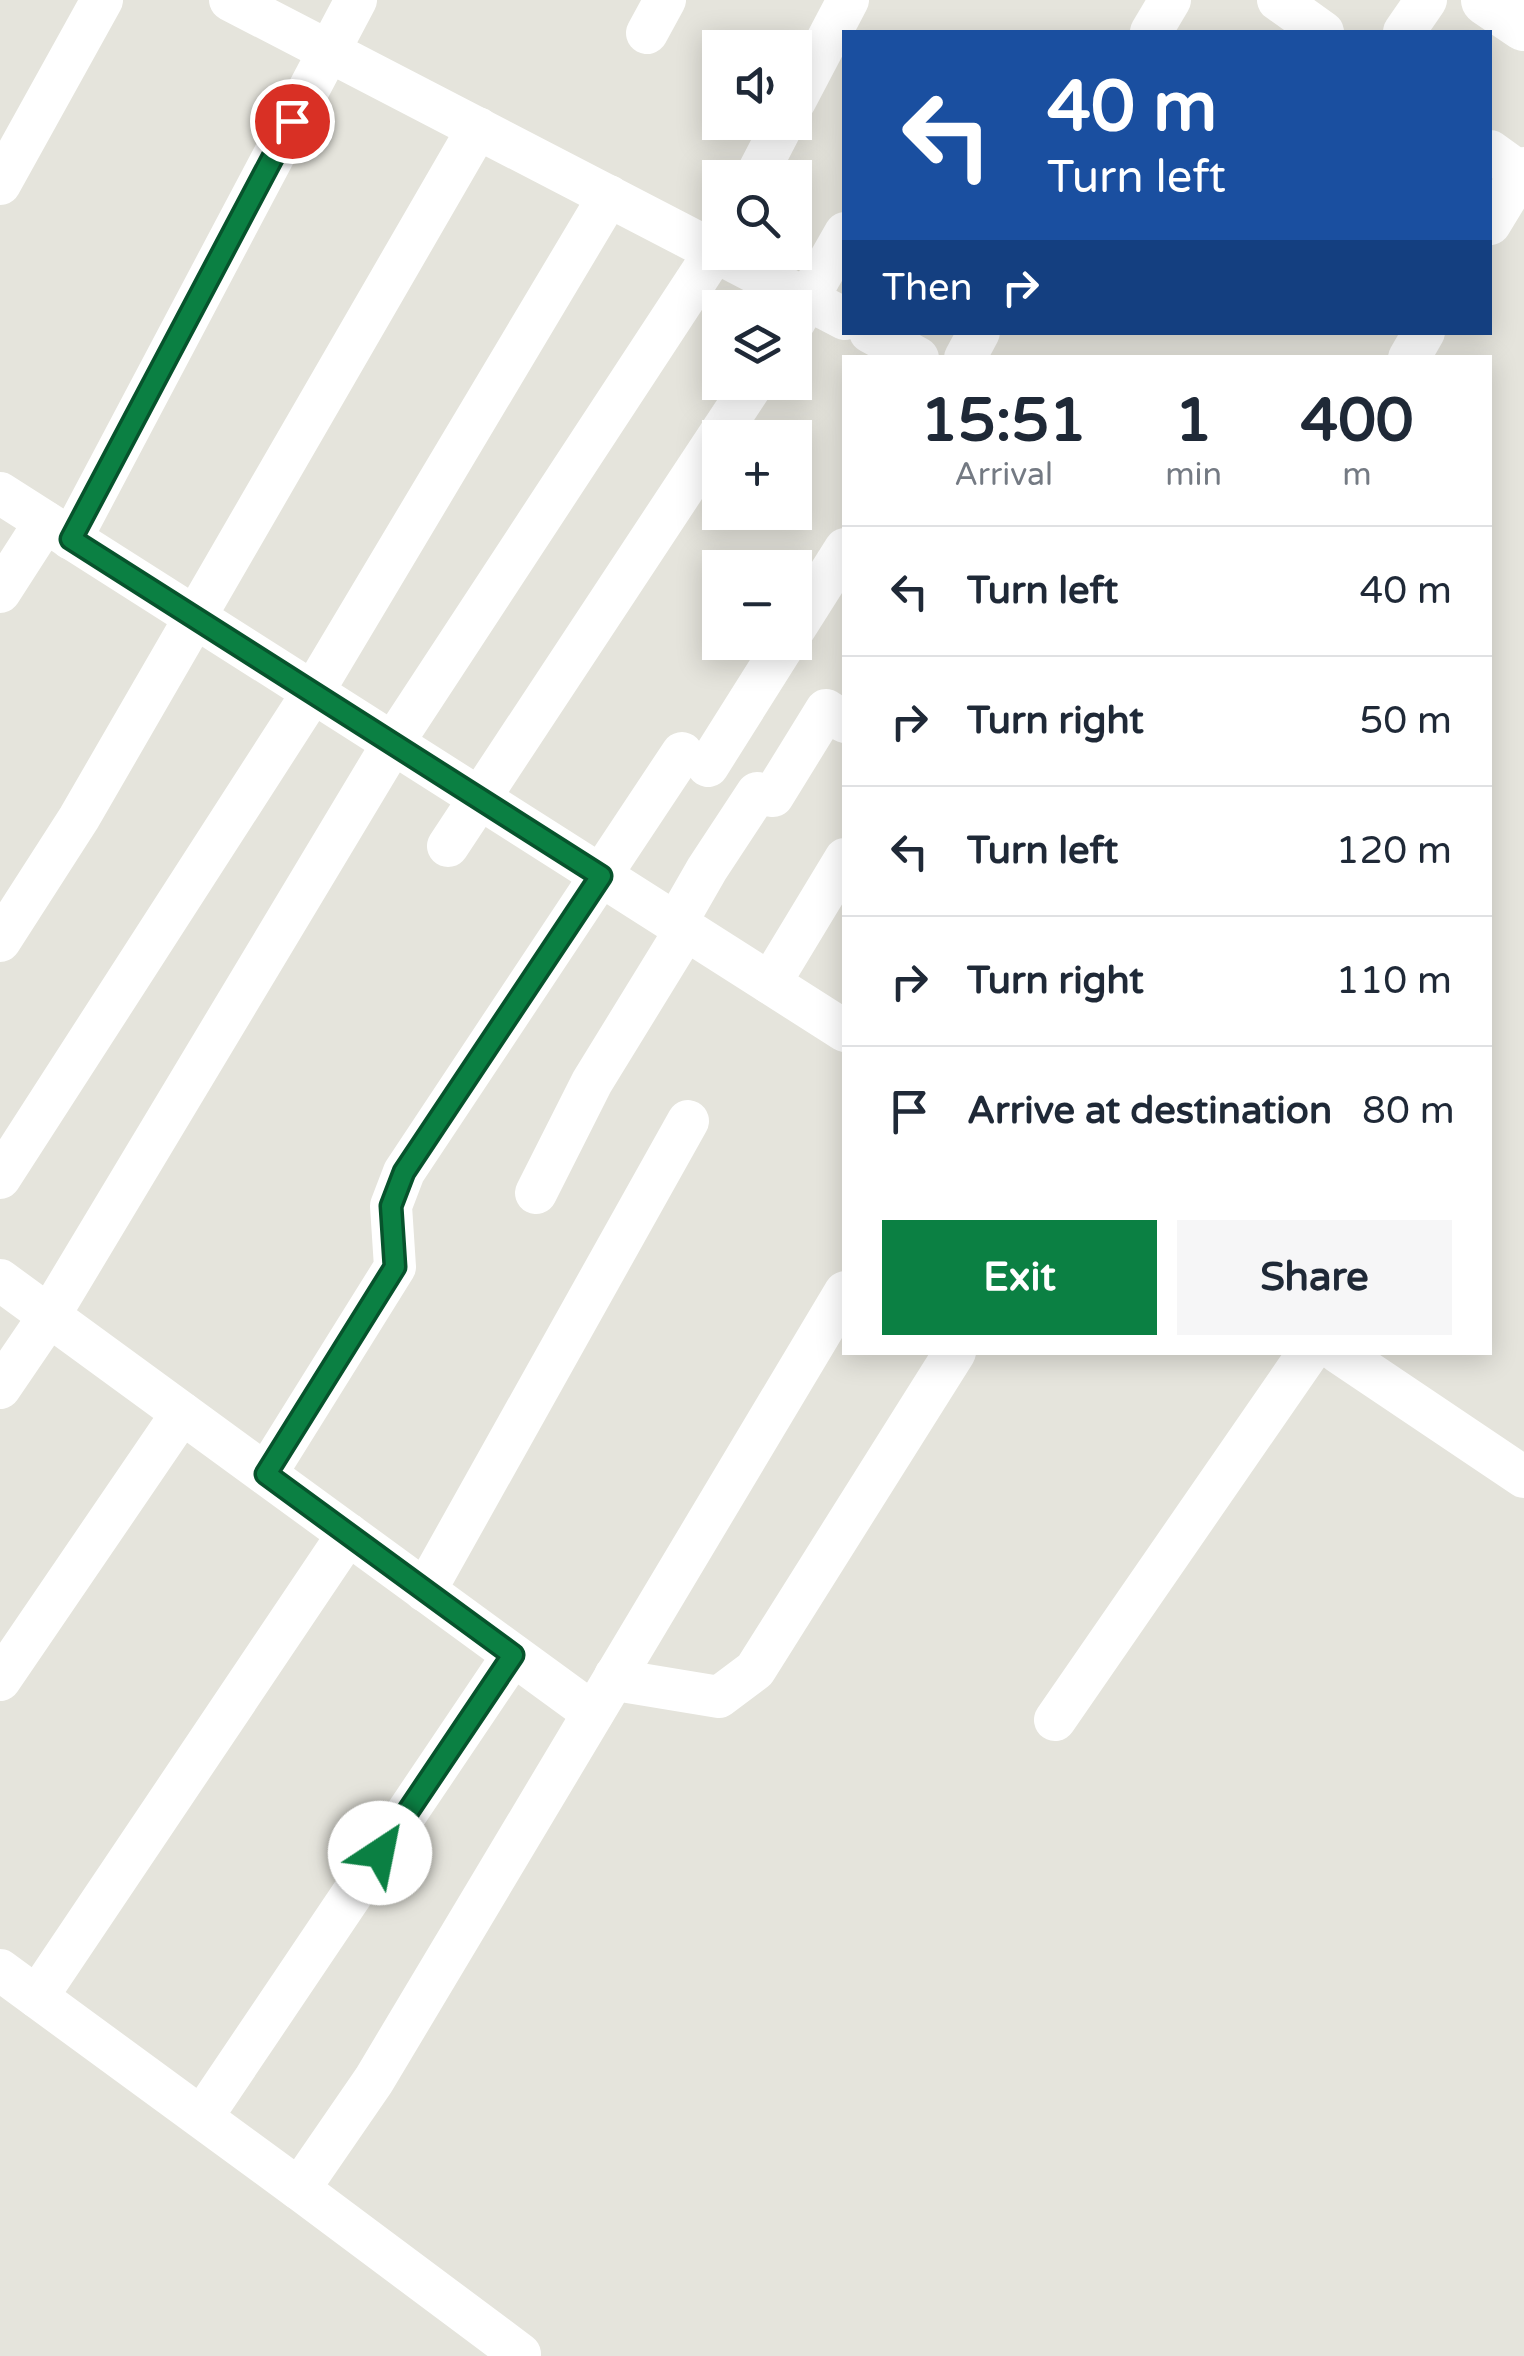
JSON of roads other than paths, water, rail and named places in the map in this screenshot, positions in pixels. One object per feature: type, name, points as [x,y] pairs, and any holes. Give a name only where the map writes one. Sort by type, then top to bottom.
[{"type":"main road","points":[[1487,0],[1524,25]]},
{"type":"street","points":[[0,184],[102,0]]},
{"type":"street","points":[[230,0],[702,240]]},
{"type":"street","points":[[0,592],[58,530],[356,0]]},
{"type":"street","points":[[812,69],[848,0]]},
{"type":"street","points":[[1152,30],[1170,0]]},
{"type":"street","points":[[1278,0],[1320,30]]},
{"type":"street","points":[[1405,30],[1426,0]]},
{"type":"street","points":[[0,941],[79,818],[478,128]]},
{"type":"street","points":[[1492,219],[1512,164]]},
{"type":"street","points":[[0,1178],[313,692],[609,196]]},
{"type":"street","points":[[751,270],[816,313],[842,242]]},
{"type":"street","points":[[0,1388],[49,1316],[393,743],[704,270]]},
{"type":"street","points":[[876,335],[912,355]]},
{"type":"street","points":[[448,846],[742,400]]},
{"type":"street","points":[[0,494],[842,1029]]},
{"type":"street","points":[[812,601],[842,554]]},
{"type":"street","points":[[266,1474],[395,1267],[391,1206],[404,1172],[601,876],[772,660]]},
{"type":"street","points":[[536,1193],[592,1082],[681,926],[707,869],[757,792],[773,796],[826,710],[842,720]]},
{"type":"street","points":[[770,984],[842,864]]},
{"type":"street","points":[[425,1590],[688,1121]]},
{"type":"street","points":[[0,1280],[593,1713]]},
{"type":"street","points":[[300,2188],[374,2080],[842,1297]]},
{"type":"street","points":[[615,1676],[628,1682],[719,1697],[755,1670],[953,1355]]},
{"type":"street","points":[[1056,1720],[1307,1355]]},
{"type":"street","points":[[1342,1355],[1524,1477]]},
{"type":"street","points":[[0,1680],[182,1414]]},
{"type":"street","points":[[37,1997],[348,1534]]},
{"type":"street","points":[[202,2117],[513,1655]]},
{"type":"street","points":[[0,1970],[520,2354]]}]
